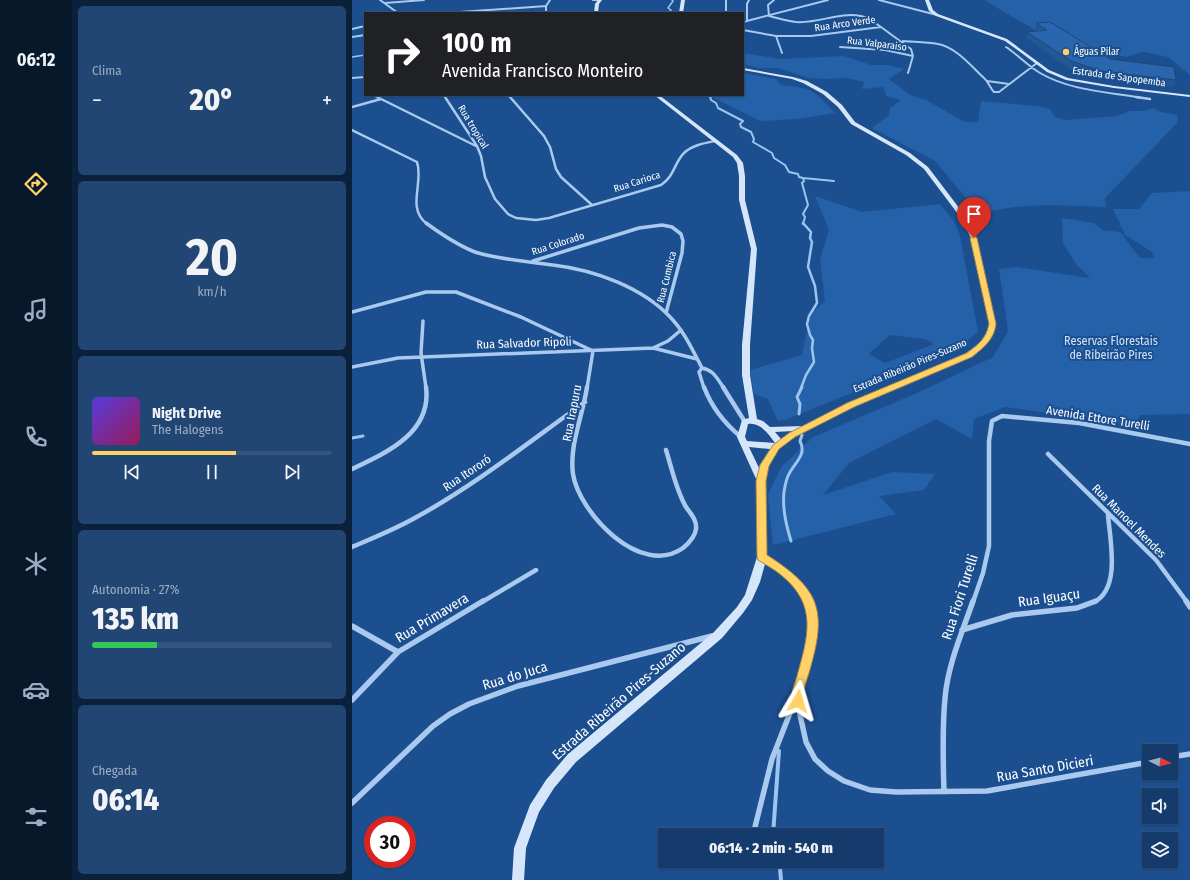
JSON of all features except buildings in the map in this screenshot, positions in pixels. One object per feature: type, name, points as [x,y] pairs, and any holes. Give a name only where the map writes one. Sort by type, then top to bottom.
[{"type":"main road","points":[[596,12],[597,4],[600,0]]},
{"type":"main road","points":[[681,12],[683,0]]},
{"type":"main road","points":[[927,0],[932,10],[937,15]]},
{"type":"main road","name":"Estrada de Sapopemba","points":[[937,15],[1006,40],[1037,63],[1059,76],[1078,82],[1190,96]]},
{"type":"main road","name":"Estrada Ribeirão Pires-Suzano","points":[[518,880],[520,848],[534,809],[550,784],[572,758],[718,635],[740,610],[749,597],[762,557],[761,481],[764,465],[778,446],[805,428],[850,405],[969,355],[986,342],[991,332],[993,324],[974,238],[964,218],[926,168],[908,154],[853,123],[832,99],[816,87],[793,78],[744,69]]},
{"type":"main road","points":[[657,96],[735,156],[740,163],[742,176],[742,200],[754,249],[746,345],[749,421],[742,440],[761,481]]},
{"type":"main road","points":[[749,421],[769,430],[805,428]]},
{"type":"main road","points":[[769,430],[778,446]]},
{"type":"main road","points":[[742,440],[778,446]]},
{"type":"street","points":[[380,0],[397,12]]},
{"type":"street","points":[[385,3],[424,0]]},
{"type":"street","points":[[546,12],[546,6],[550,0]]},
{"type":"street","points":[[593,0],[600,0]]},
{"type":"street","points":[[726,0],[726,12]]},
{"type":"street","points":[[747,21],[747,4],[749,0]]},
{"type":"street","points":[[769,16],[768,5],[774,0]]},
{"type":"street","points":[[744,22],[828,0]]},
{"type":"street","points":[[879,0],[937,15]]},
{"type":"street","points":[[459,12],[546,6]]},
{"type":"street","name":"Rua Arco Verde","points":[[769,16],[797,22],[842,15],[857,15],[867,17],[881,27]]},
{"type":"street","points":[[353,28],[364,26]]},
{"type":"street","points":[[881,27],[911,49],[913,56],[908,73]]},
{"type":"street","name":"Rua Arco Verde","points":[[744,30],[776,36],[823,36],[881,27]]},
{"type":"street","points":[[352,37],[364,35]]},
{"type":"street","points":[[776,36],[782,53]]},
{"type":"street","points":[[902,41],[947,47],[954,51],[987,81],[992,91],[996,93],[1000,92],[1037,63]]},
{"type":"street","name":"Rua Valparaiso","points":[[840,47],[885,50],[913,56]]},
{"type":"street","points":[[1006,47],[1044,75],[1065,84],[1150,99]]},
{"type":"street","points":[[352,78],[364,77]]},
{"type":"street","points":[[987,81],[1009,84]]},
{"type":"street","points":[[375,96],[412,113],[476,147]]},
{"type":"street","name":"Rua tropical","points":[[445,96],[480,152],[484,176],[497,202],[505,212],[513,218],[523,221],[535,221],[549,218]]},
{"type":"street","points":[[510,96],[547,141],[554,156],[557,172],[592,205]]},
{"type":"street","points":[[352,107],[381,99]]},
{"type":"street","name":"Rua Colorado","points":[[352,130],[417,162],[419,168],[416,209],[419,216],[460,246],[485,254],[531,262],[639,228],[662,225],[672,227]]},
{"type":"street","name":"Rua Carioca","points":[[549,218],[653,188],[666,182],[676,170],[685,152],[697,145],[715,141]]},
{"type":"street","name":"Rua Cumbica","points":[[666,313],[682,253],[683,241],[681,234],[672,227]]},
{"type":"street","points":[[531,262],[585,271],[609,279],[640,294],[666,313],[681,330],[702,368]]},
{"type":"street","points":[[352,312],[426,292],[456,292],[468,295],[527,320],[584,345],[593,351]]},
{"type":"street","points":[[352,469],[394,448],[418,425],[426,409],[428,398],[421,357],[423,321]]},
{"type":"street","points":[[653,348],[668,341],[681,330]]},
{"type":"street","name":"Rua Salvador Ripoli","points":[[352,367],[391,359],[421,357],[653,348],[697,359]]},
{"type":"street","name":"Rua Irapuru","points":[[593,351],[585,402],[572,467],[574,482],[582,501],[597,521],[612,535],[634,548],[654,554],[676,552],[687,546],[695,534],[696,526],[694,518],[680,495],[666,450]]},
{"type":"street","points":[[702,368],[709,369],[713,372],[749,421]]},
{"type":"street","points":[[702,368],[699,372],[700,377],[714,410],[726,426],[742,440]]},
{"type":"street","name":"Rua Itororó","points":[[352,547],[389,532],[456,494],[585,402]]},
{"type":"street","name":"Avenida Ettore Turelli","points":[[1002,416],[1079,423],[1190,444]]},
{"type":"street","name":"Rua Fiori Turelli","points":[[944,792],[942,750],[945,697],[952,662],[982,573],[989,546],[990,425],[992,421],[1002,416]]},
{"type":"street","name":"Rua Manoel Mendes","points":[[1048,454],[1108,515],[1133,536],[1156,560],[1190,607]]},
{"type":"street","name":"Rua Iguaçu","points":[[962,630],[1014,615],[1080,608],[1093,604],[1105,595],[1111,576],[1112,556],[1108,515]]},
{"type":"street","points":[[755,828],[772,759],[798,693],[814,628],[813,613],[809,601],[800,587],[785,572],[762,557]]},
{"type":"street","name":"Rua Primavera","points":[[352,700],[398,652],[536,570]]},
{"type":"street","points":[[352,626],[398,652]]},
{"type":"street","name":"Rua do Juca","points":[[352,803],[433,726],[450,714],[469,704],[518,686],[718,635]]},
{"type":"street","name":"Rua Santo Dicieri","points":[[798,693],[799,710],[806,742],[815,759],[828,771],[844,781],[870,790],[944,792],[987,791],[1142,763]]},
{"type":"street","points":[[1178,757],[1190,754]]},
{"type":"green space","points":[[984,0],[1190,0],[1190,75],[1168,57],[1143,52],[1126,57],[1083,47],[1048,29],[1035,30]]},
{"type":"green space","points":[[744,53],[780,59],[844,56],[871,65],[888,65],[904,69],[889,79],[910,95],[926,100],[965,122],[978,122],[981,101],[1037,106],[1050,109],[1054,116],[1064,120],[1117,116],[1130,111],[1143,111],[1153,108],[1161,112],[1177,115],[1178,122],[1105,198],[1106,207],[1042,205],[995,210],[979,214],[935,161],[872,128],[889,115],[890,108],[901,100],[886,96],[884,87],[862,89],[864,82],[847,78],[808,78],[778,68],[759,68],[744,64]]},
{"type":"green space","points":[[744,73],[776,79],[781,85],[807,89],[822,99],[835,113],[797,119],[760,121],[714,98],[706,96],[744,96]]},
{"type":"green space","name":"Reservas Florestais de Ribeirão Pires","points":[[1190,191],[1190,414],[1140,415],[1135,425],[1005,407],[974,419],[972,439],[936,419],[849,463],[823,495],[892,472],[935,474],[924,490],[879,496],[896,514],[773,545],[768,495],[781,467],[813,437],[917,393],[993,357],[1008,331],[999,269],[1016,267],[1090,278],[1076,264],[1063,243],[1062,218],[1094,223],[1102,230],[1120,232],[1140,258],[1154,258],[1152,252],[1125,235],[1113,209],[1139,209],[1152,193]]},
{"type":"green space","points":[[815,196],[862,212],[940,204],[954,221],[960,236],[978,332],[958,349],[943,356],[785,420],[778,421],[768,399],[754,394],[750,370],[802,355],[810,314],[825,301],[820,259],[829,230]],"holes":[[[890,335],[925,339],[934,344],[885,363],[869,354]]]},
{"type":"waterway","points":[[670,12],[671,10],[668,8],[673,1],[672,0]]},
{"type":"waterway","points":[[352,57],[364,55]]},
{"type":"waterway","points":[[710,97],[711,100],[716,103],[718,108],[743,121],[740,124],[741,127],[751,132],[754,139],[753,142],[772,153],[774,158],[785,165],[789,172],[798,174],[799,177],[803,178]]},
{"type":"waterway","points":[[803,178],[834,181]]},
{"type":"waterway","points":[[803,178],[804,181],[802,183],[808,205],[803,214],[805,217],[803,223]]},
{"type":"waterway","points":[[801,388],[806,375],[814,362],[812,348],[813,340],[807,324],[809,316],[817,303],[815,286],[808,267],[812,242],[810,238],[811,232],[803,223]]},
{"type":"waterway","points":[[799,414],[800,404],[797,397],[802,387]]},
{"type":"waterway","points":[[791,541],[785,517],[784,492],[788,476],[801,454],[802,446],[800,441],[802,435]]},
{"type":"waterway","points":[[352,438],[363,436]]},
{"type":"waterway","points":[[774,828],[779,751]]},
{"type":"waterway","points":[[780,868],[781,880]]},
{"type":"place","name":"Águas Pilar","points":[[1066,52]]},
{"type":"route","points":[[798,701],[798,693],[814,628],[813,613],[809,601],[800,587],[785,572],[762,557],[761,481],[764,465],[776,447],[792,435],[850,405],[969,355],[986,342],[993,324],[974,238]]}]
